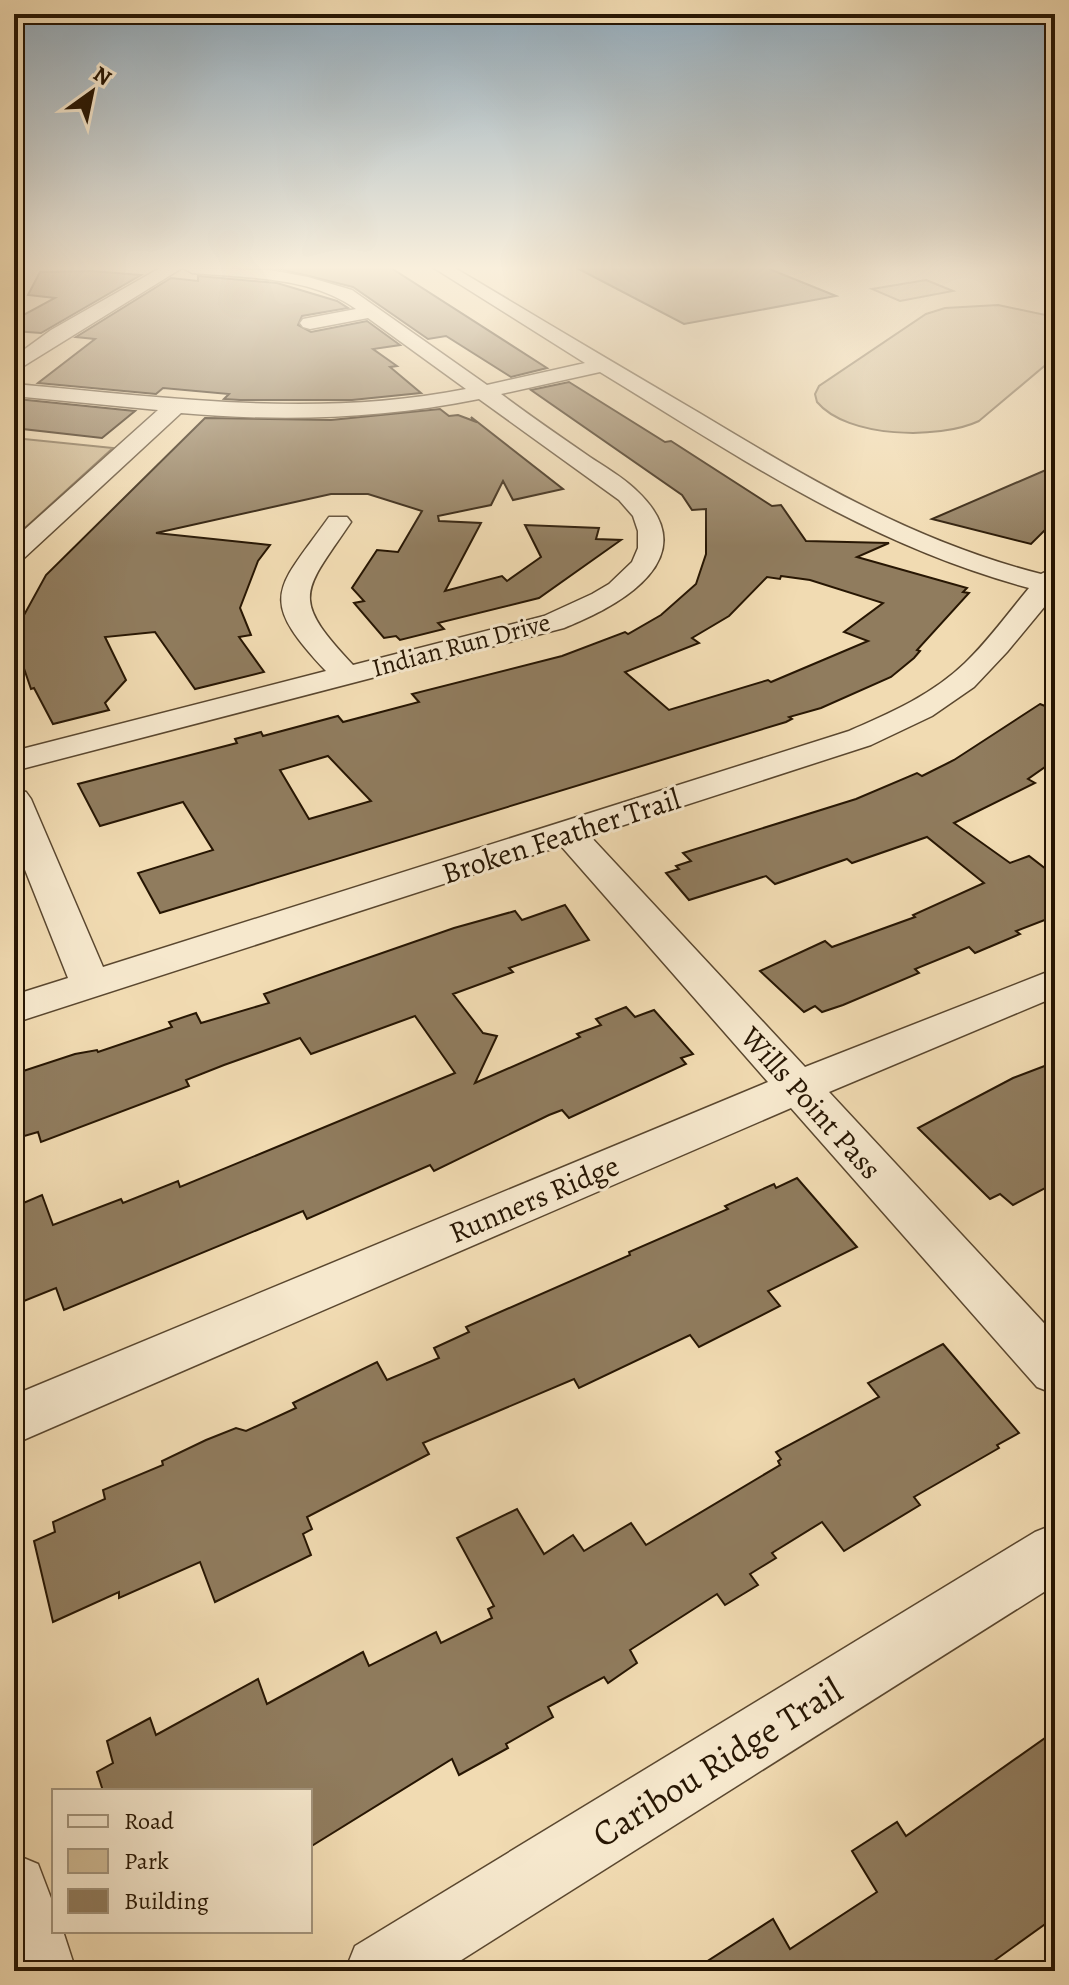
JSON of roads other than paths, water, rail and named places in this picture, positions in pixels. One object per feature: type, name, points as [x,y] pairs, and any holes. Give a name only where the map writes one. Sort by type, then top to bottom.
[{"type":"street","name":"Indian Run Drive","points":[[14,761],[554,622],[580,612],[623,586],[638,572],[648,555],[652,533],[646,516],[628,495],[440,361]]},
{"type":"street","points":[[595,361],[862,518],[957,556],[1052,581]]},
{"type":"street","points":[[14,390],[291,412],[361,411],[415,404],[602,365]]},
{"type":"street","points":[[14,553],[178,404]]},
{"type":"street","points":[[338,522],[297,583],[294,603],[304,627],[346,675]]},
{"type":"street","name":"Broken Feather Trail","points":[[14,1009],[569,834],[860,738],[911,716],[943,696],[975,670],[1052,581]]},
{"type":"street","points":[[14,799],[91,985]]},
{"type":"street","name":"Wills Point Pass","points":[[569,834],[1055,1371]]},
{"type":"street","name":"Runners Ridge","points":[[14,1420],[796,1088],[1055,982]]},
{"type":"street","name":"Caribou Ridge Trail","points":[[380,1971],[1055,1552]]},
{"type":"street","points":[[14,1888],[41,1971]]}]
